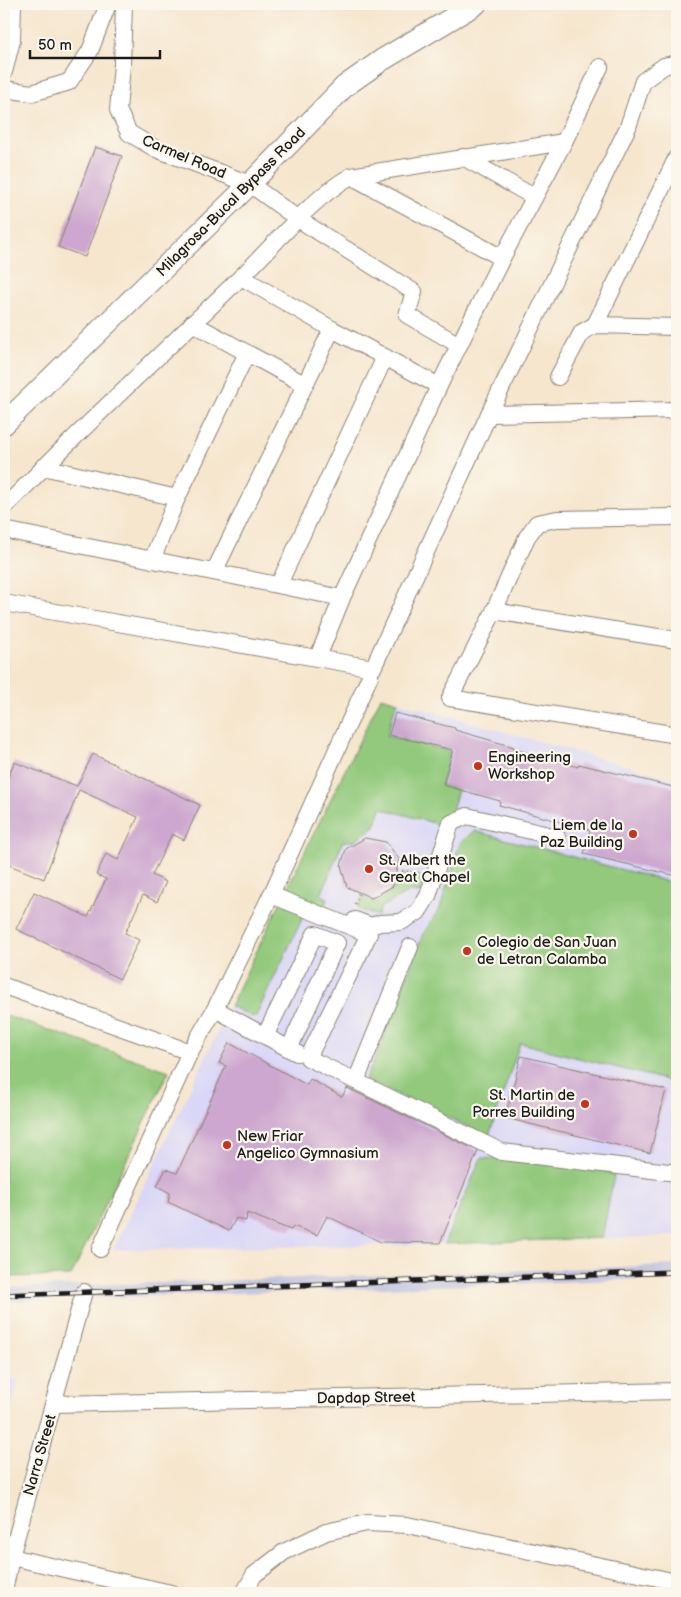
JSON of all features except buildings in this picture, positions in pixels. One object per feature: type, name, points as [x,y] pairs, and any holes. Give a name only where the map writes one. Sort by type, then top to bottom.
[{"type":"main road","name":"Milagrosa-Bucal Bypass Road","points":[[4,424],[250,184],[345,86],[382,60],[476,4]]},
{"type":"street","points":[[4,72],[12,40],[13,4]]},
{"type":"street","points":[[4,89],[32,93],[69,82],[90,50],[108,4]]},
{"type":"street","name":"Carmel Road","points":[[124,4],[118,110],[129,133],[156,149],[250,184],[298,219],[414,292],[407,314],[459,344]]},
{"type":"street","points":[[4,603],[373,668],[489,414],[628,127],[642,82],[664,66],[677,63]]},
{"type":"street","points":[[318,658],[342,598],[459,344],[502,258],[564,142],[600,67]]},
{"type":"street","points":[[4,508],[43,467],[333,186],[351,176],[564,142]]},
{"type":"street","points":[[463,157],[534,197]]},
{"type":"street","points":[[595,325],[677,157]]},
{"type":"street","points":[[351,176],[502,258]]},
{"type":"street","points":[[241,277],[332,329],[439,386]]},
{"type":"street","points":[[192,323],[304,384]]},
{"type":"street","points":[[558,377],[582,332],[595,325],[677,327]]},
{"type":"street","points":[[214,572],[332,329]]},
{"type":"street","points":[[152,560],[177,498],[247,353]]},
{"type":"street","points":[[279,584],[385,357]]},
{"type":"street","points":[[489,414],[677,410]]},
{"type":"street","points":[[43,467],[177,498]]},
{"type":"street","points":[[677,517],[557,518],[536,523],[527,537],[494,611],[450,698],[677,735]]},
{"type":"street","points":[[4,530],[342,598]]},
{"type":"street","points":[[494,611],[677,640]]},
{"type":"street","points":[[100,1249],[190,1052],[215,1009],[272,893],[370,676]]},
{"type":"street","points":[[272,893],[371,926],[380,923],[402,922],[418,912],[428,896],[451,823],[467,816],[557,837]]},
{"type":"street","points":[[272,893],[369,934],[308,1058]]},
{"type":"street","points":[[265,1036],[315,934],[336,943],[289,1049]]},
{"type":"street","points":[[356,1081],[410,947]]},
{"type":"street","points":[[4,986],[190,1052]]},
{"type":"street","points":[[215,1009],[289,1049],[502,1152],[677,1173]]},
{"type":"street","name":"Narra Street","points":[[4,1592],[11,1557],[84,1292]]},
{"type":"street","name":"Dapdap Street","points":[[54,1404],[677,1391]]},
{"type":"street","points":[[244,1593],[254,1575],[284,1552],[326,1532],[366,1523],[407,1525],[677,1582]]},
{"type":"street","points":[[11,1557],[171,1593]]},
{"type":"path","points":[[397,871],[435,874]]},
{"type":"shaded area","name":"Colegio de San Juan de Letran Calamba","points":[[381,697],[677,780],[677,1236],[444,1244],[113,1250]]},
{"type":"shaded area","points":[[677,1265],[677,1278],[4,1301],[4,1288]]},
{"type":"shaded area","points":[[4,1377],[18,1380],[4,1444]]},
{"type":"green space","points":[[381,697],[398,702],[387,736],[450,751],[441,785],[458,790],[447,827],[381,808],[375,826],[354,841],[343,841],[321,895],[328,898],[324,907],[285,892]]},
{"type":"green space","points":[[474,831],[677,884],[677,1083],[520,1043],[489,1136],[365,1080],[378,1052],[424,932],[440,908],[460,843]]},
{"type":"green space","points":[[401,874],[426,877],[423,893],[409,892],[380,908],[378,916],[358,909],[362,897],[377,903],[399,884]]},
{"type":"green space","points":[[283,897],[304,915],[255,1018],[230,1006]]},
{"type":"green space","points":[[4,1015],[169,1071],[71,1276],[4,1277]]},
{"type":"green space","points":[[481,1158],[600,1165],[614,1176],[602,1238],[444,1244]]},
{"type":"railway","points":[[4,1295],[677,1272]]},
{"type":"place","name":"Engineering Workshop","points":[[478,766]]},
{"type":"place","name":"Liem de la Paz Building","points":[[633,834]]},
{"type":"place","name":"St. Albert the Great Chapel","points":[[369,869]]},
{"type":"place","name":"Colegio de San Juan de Letran Calamba","points":[[467,951]]},
{"type":"place","name":"St. Martin de Porres Building","points":[[585,1104]]},
{"type":"place","name":"New Friar Angelico Gymnasium","points":[[227,1145]]}]
